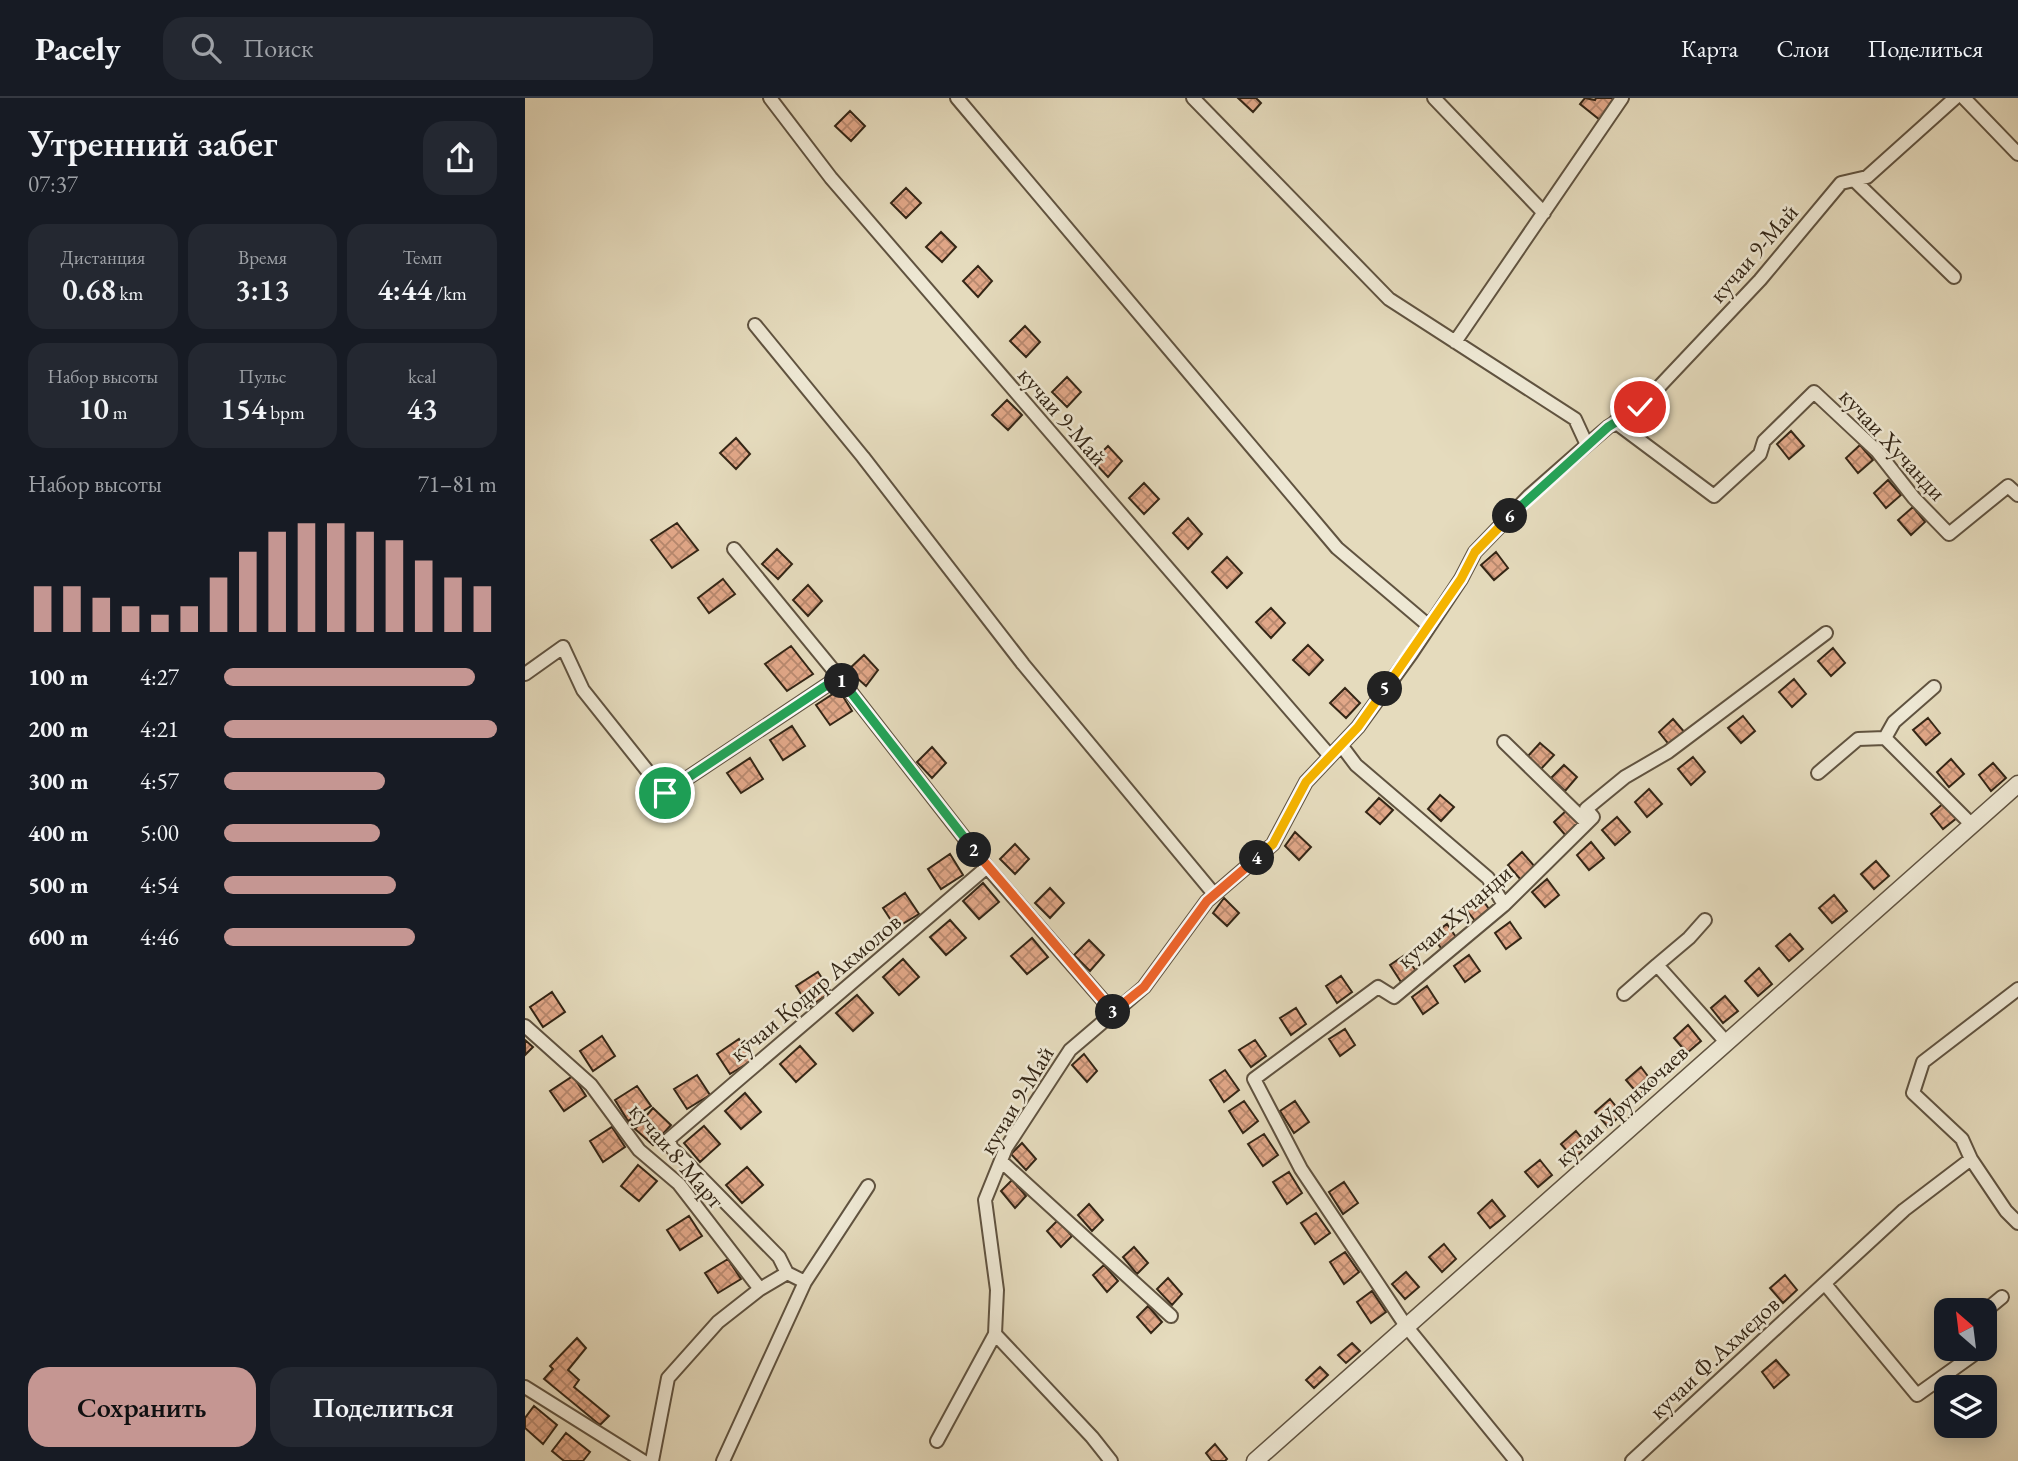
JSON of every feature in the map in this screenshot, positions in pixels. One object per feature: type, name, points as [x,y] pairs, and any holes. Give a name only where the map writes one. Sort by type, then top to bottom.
[{"type":"street","name":"кучаи 9-Май","points":[[770,98],[831,178],[1330,756]]},
{"type":"street","points":[[957,98],[1336,548],[1429,626]]},
{"type":"street","points":[[1193,98],[1389,299],[1574,419],[1587,445]]},
{"type":"street","points":[[1434,98],[1544,213]]},
{"type":"street","points":[[1455,342],[1622,98]]},
{"type":"street","name":"кучаи 9-Май","points":[[995,1335],[997,1290],[985,1200],[1006,1148],[1070,1050],[1144,987],[1207,901],[1273,844],[1306,782],[1358,727],[1461,579],[1475,552],[1529,496],[1587,445],[1615,422],[1640,407],[1761,280],[1841,183],[1867,177],[1955,98]]},
{"type":"street","points":[[1964,98],[2018,154]]},
{"type":"street","points":[[1854,180],[1954,277]]},
{"type":"street","points":[[755,325],[863,457],[1023,664],[1214,894]]},
{"type":"street","name":"кучаи Хучанди","points":[[1615,422],[1714,496],[1760,454],[1764,441],[1814,392],[1877,452],[1914,498],[1949,534],[2008,486],[2018,495]]},
{"type":"street","points":[[734,549],[839,677],[987,867],[1114,1013]]},
{"type":"street","name":"кучаи Хучанди","points":[[1406,1326],[1301,1169],[1254,1079],[1378,987],[1394,997],[1504,905],[1593,817],[1586,809],[1625,777],[1668,752],[1826,633]]},
{"type":"street","points":[[525,674],[563,647],[583,690],[665,793],[839,677]]},
{"type":"street","points":[[1885,738],[1894,722],[1934,687]]},
{"type":"street","points":[[1818,773],[1858,739],[1885,738],[1972,825]]},
{"type":"street","points":[[1504,742],[1587,823]]},
{"type":"street","points":[[1341,745],[1356,765],[1488,878],[1504,905]]},
{"type":"street","name":"кучаи Урунхочаев","points":[[1255,1461],[2018,784]]},
{"type":"street","name":"кӯчаи Қодир Акмолов","points":[[787,1273],[779,1257],[671,1147],[669,1139],[987,867]]},
{"type":"street","points":[[1624,994],[1689,938],[1705,920]]},
{"type":"street","points":[[1657,965],[1726,1042]]},
{"type":"street","points":[[2018,989],[1923,1062],[1913,1093],[1962,1139],[1971,1159],[2006,1211],[2018,1223]]},
{"type":"street","name":"кучаи 8-Март","points":[[525,1026],[591,1085],[639,1150],[679,1184],[760,1289]]},
{"type":"street","name":"кучаи Ф.Ахмедов","points":[[1632,1461],[1904,1210],[1971,1159]]},
{"type":"street","points":[[1001,1161],[1171,1316]]},
{"type":"street","points":[[723,1461],[805,1282],[868,1186]]},
{"type":"street","points":[[652,1461],[668,1378],[718,1322],[760,1289],[787,1273],[805,1282]]},
{"type":"street","points":[[1825,1283],[1917,1395],[1963,1362]]},
{"type":"street","points":[[1997,1301],[2002,1297]]},
{"type":"street","points":[[1406,1326],[1515,1461]]},
{"type":"street","points":[[937,1441],[995,1335],[1092,1437],[1111,1461]]},
{"type":"street","points":[[525,1387],[643,1461]]},
{"type":"building","points":[[1238,98],[1256,98],[1261,103],[1253,112]]},
{"type":"building","points":[[1585,98],[1614,98],[1600,120],[1580,104]]},
{"type":"building","points":[[850,111],[865,126],[851,141],[835,126]]},
{"type":"building","points":[[906,188],[921,203],[906,218],[891,203]]},
{"type":"building","points":[[941,232],[956,247],[942,262],[926,247]]},
{"type":"building","points":[[978,266],[992,281],[978,297],[963,281]]},
{"type":"building","points":[[1025,326],[1040,342],[1026,357],[1010,341]]},
{"type":"building","points":[[1067,377],[1081,392],[1067,407],[1052,392]]},
{"type":"building","points":[[1007,400],[1022,415],[1008,430],[992,415]]},
{"type":"building","points":[[1791,431],[1804,446],[1789,459],[1777,444]]},
{"type":"building","points":[[736,438],[750,454],[736,469],[720,453]]},
{"type":"building","points":[[1860,445],[1873,460],[1858,473],[1846,458]]},
{"type":"building","points":[[1108,446],[1122,461],[1108,477],[1093,461]]},
{"type":"building","points":[[1888,480],[1901,495],[1886,508],[1874,493]]},
{"type":"building","points":[[1144,483],[1159,499],[1144,514],[1129,498]]},
{"type":"building","points":[[1913,507],[1925,522],[1911,535],[1898,520]]},
{"type":"building","points":[[1188,518],[1202,534],[1188,549],[1173,533]]},
{"type":"building","points":[[677,523],[698,550],[672,568],[651,540]]},
{"type":"building","points":[[777,549],[792,564],[778,579],[762,564]]},
{"type":"building","points":[[1496,552],[1508,568],[1494,580],[1481,565]]},
{"type":"building","points":[[1227,557],[1242,573],[1227,588],[1212,572]]},
{"type":"building","points":[[723,579],[735,594],[709,613],[698,598]]},
{"type":"building","points":[[808,585],[822,601],[808,616],[793,600]]},
{"type":"building","points":[[1271,608],[1285,623],[1271,638],[1256,622]]},
{"type":"building","points":[[1308,645],[1323,660],[1309,675],[1293,660]]},
{"type":"building","points":[[791,646],[813,674],[787,691],[765,664]]},
{"type":"building","points":[[1833,648],[1845,663],[1831,676],[1818,661]]},
{"type":"building","points":[[864,655],[878,670],[866,686],[848,670]]},
{"type":"building","points":[[1794,679],[1806,694],[1792,707],[1779,692]]},
{"type":"building","points":[[1345,688],[1360,703],[1346,718],[1330,703]]},
{"type":"building","points":[[839,690],[852,711],[830,725],[816,705]]},
{"type":"building","points":[[1743,716],[1755,731],[1741,743],[1728,728]]},
{"type":"building","points":[[1928,718],[1940,733],[1926,745],[1913,730]]},
{"type":"building","points":[[1673,719],[1686,734],[1671,747],[1659,732]]},
{"type":"building","points":[[792,726],[805,746],[783,760],[770,740]]},
{"type":"building","points":[[1540,743],[1554,755],[1541,769],[1528,756]]},
{"type":"building","points":[[932,747],[946,763],[932,778],[917,762]]},
{"type":"building","points":[[1693,757],[1705,772],[1691,785],[1678,769]]},
{"type":"building","points":[[750,758],[763,779],[741,793],[727,773]]},
{"type":"building","points":[[1951,759],[1964,774],[1949,787],[1937,772]]},
{"type":"building","points":[[1993,763],[2006,778],[1991,791],[1979,775]]},
{"type":"building","points":[[1564,765],[1577,777],[1565,791],[1551,778]]},
{"type":"building","points":[[1649,789],[1662,804],[1647,817],[1635,802]]},
{"type":"building","points":[[1440,795],[1454,807],[1441,821],[1428,809]]},
{"type":"building","points":[[1379,798],[1393,810],[1380,824],[1366,812]]},
{"type":"building","points":[[1945,802],[1958,817],[1943,829],[1931,814]]},
{"type":"building","points":[[1568,809],[1581,824],[1567,837],[1554,822]]},
{"type":"building","points":[[1617,817],[1630,832],[1615,845],[1602,830]]},
{"type":"building","points":[[1295,832],[1311,847],[1299,860],[1285,846]]},
{"type":"building","points":[[1591,842],[1604,858],[1589,870],[1577,855]]},
{"type":"building","points":[[1015,844],[1029,859],[1015,874],[1000,859]]},
{"type":"building","points":[[1522,852],[1535,867],[1521,880],[1508,865]]},
{"type":"building","points":[[950,854],[963,875],[941,889],[928,869]]},
{"type":"building","points":[[1876,861],[1889,876],[1874,889],[1861,874]]},
{"type":"building","points":[[1547,879],[1559,895],[1545,907],[1532,892]]},
{"type":"building","points":[[983,883],[999,902],[979,919],[963,901]]},
{"type":"building","points":[[1050,888],[1064,903],[1050,918],[1035,903]]},
{"type":"building","points":[[905,893],[919,914],[896,928],[883,908]]},
{"type":"building","points":[[1834,895],[1847,911],[1832,923],[1819,908]]},
{"type":"building","points":[[1480,896],[1491,912],[1476,922],[1464,907]]},
{"type":"building","points":[[1224,898],[1239,913],[1227,926],[1213,913]]},
{"type":"building","points":[[950,920],[966,938],[946,955],[930,937]]},
{"type":"building","points":[[1510,922],[1521,938],[1506,949],[1495,933]]},
{"type":"building","points":[[1447,924],[1458,940],[1443,951],[1432,935]]},
{"type":"building","points":[[1790,934],[1803,949],[1789,961],[1776,946]]},
{"type":"building","points":[[1032,938],[1048,957],[1027,974],[1011,956]]},
{"type":"building","points":[[1089,940],[1104,955],[1090,971],[1074,955]]},
{"type":"building","points":[[1405,955],[1416,971],[1401,982],[1390,965]]},
{"type":"building","points":[[1469,955],[1480,971],[1465,982],[1454,966]]},
{"type":"building","points":[[903,959],[919,977],[899,995],[883,977]]},
{"type":"building","points":[[1759,968],[1772,984],[1758,996],[1745,981]]},
{"type":"building","points":[[818,972],[831,992],[809,1007],[796,986]]},
{"type":"building","points":[[1341,976],[1352,992],[1337,1003],[1326,986]]},
{"type":"building","points":[[1427,986],[1438,1003],[1423,1014],[1412,997]]},
{"type":"building","points":[[552,992],[565,1012],[543,1027],[530,1007]]},
{"type":"building","points":[[857,995],[873,1013],[853,1031],[836,1013]]},
{"type":"building","points":[[1725,996],[1738,1011],[1723,1023],[1711,1008]]},
{"type":"building","points":[[1296,1008],[1306,1024],[1291,1035],[1280,1018]]},
{"type":"building","points":[[1688,1025],[1701,1041],[1687,1053],[1674,1038]]},
{"type":"building","points":[[1345,1029],[1355,1045],[1340,1056],[1329,1039]]},
{"type":"building","points":[[602,1036],[615,1056],[593,1071],[580,1051]]},
{"type":"building","points":[[739,1039],[753,1060],[730,1074],[717,1054]]},
{"type":"building","points":[[525,1040],[533,1047],[525,1055]]},
{"type":"building","points":[[1255,1040],[1266,1056],[1251,1067],[1239,1050]]},
{"type":"building","points":[[800,1046],[816,1064],[796,1082],[780,1064]]},
{"type":"building","points":[[1084,1054],[1097,1071],[1087,1082],[1072,1065]]},
{"type":"building","points":[[1641,1067],[1653,1083],[1639,1095],[1626,1080]]},
{"type":"building","points":[[1225,1070],[1239,1090],[1224,1102],[1210,1080]]},
{"type":"building","points":[[697,1075],[710,1095],[687,1109],[674,1089]]},
{"type":"building","points":[[573,1076],[586,1096],[564,1111],[550,1091]]},
{"type":"building","points":[[637,1086],[651,1106],[628,1121],[615,1100]]},
{"type":"building","points":[[745,1093],[761,1112],[741,1129],[725,1111]]},
{"type":"building","points":[[1610,1099],[1622,1114],[1608,1127],[1595,1112]]},
{"type":"building","points":[[1244,1101],[1258,1121],[1243,1133],[1229,1111]]},
{"type":"building","points":[[1295,1101],[1309,1122],[1294,1133],[1280,1111]]},
{"type":"building","points":[[653,1108],[671,1125],[653,1145],[635,1129]]},
{"type":"building","points":[[704,1126],[720,1144],[700,1162],[684,1143]]},
{"type":"building","points":[[612,1127],[625,1147],[603,1162],[590,1141]]},
{"type":"building","points":[[1576,1131],[1588,1146],[1574,1159],[1561,1144]]},
{"type":"building","points":[[1264,1134],[1278,1155],[1263,1166],[1248,1144]]},
{"type":"building","points":[[1022,1143],[1036,1159],[1026,1170],[1011,1154]]},
{"type":"building","points":[[1540,1160],[1552,1175],[1538,1187],[1525,1172]]},
{"type":"building","points":[[638,1165],[657,1181],[639,1201],[621,1186]]},
{"type":"building","points":[[747,1167],[763,1185],[742,1203],[726,1185]]},
{"type":"building","points":[[1289,1172],[1302,1193],[1287,1204],[1273,1182]]},
{"type":"building","points":[[1012,1180],[1026,1196],[1015,1208],[1001,1191]]},
{"type":"building","points":[[1344,1182],[1358,1203],[1343,1214],[1329,1192]]},
{"type":"building","points":[[1492,1200],[1505,1216],[1490,1228],[1478,1213]]},
{"type":"building","points":[[1089,1204],[1103,1220],[1092,1231],[1078,1215]]},
{"type":"building","points":[[1316,1213],[1330,1233],[1315,1244],[1301,1223]]},
{"type":"building","points":[[689,1216],[702,1236],[680,1250],[667,1230]]},
{"type":"building","points":[[1058,1220],[1072,1236],[1061,1247],[1047,1231]]},
{"type":"building","points":[[1444,1244],[1456,1259],[1442,1272],[1429,1257]]},
{"type":"building","points":[[1134,1247],[1148,1263],[1137,1274],[1123,1257]]},
{"type":"building","points":[[1345,1252],[1359,1272],[1344,1284],[1330,1262]]},
{"type":"building","points":[[728,1259],[741,1279],[718,1293],[705,1273]]},
{"type":"building","points":[[1104,1265],[1118,1281],[1107,1292],[1093,1275]]},
{"type":"building","points":[[1406,1272],[1419,1287],[1405,1299],[1392,1284]]},
{"type":"building","points":[[1785,1275],[1797,1290],[1783,1303],[1770,1288]]},
{"type":"building","points":[[1168,1278],[1182,1294],[1172,1305],[1157,1289]]},
{"type":"building","points":[[1372,1291],[1386,1312],[1371,1323],[1357,1302]]},
{"type":"building","points":[[1148,1306],[1162,1322],[1151,1333],[1137,1317]]},
{"type":"building","points":[[577,1338],[586,1348],[568,1370],[579,1380],[574,1387],[609,1416],[600,1425],[544,1379],[553,1369],[550,1366]]},
{"type":"building","points":[[1352,1343],[1360,1351],[1346,1363],[1338,1355]]},
{"type":"building","points":[[1776,1360],[1789,1375],[1774,1388],[1762,1372]]},
{"type":"building","points":[[1320,1367],[1328,1375],[1314,1388],[1306,1380]]},
{"type":"building","points":[[534,1406],[557,1425],[543,1444],[525,1428],[525,1418]]},
{"type":"building","points":[[566,1433],[590,1452],[583,1461],[564,1461],[552,1451]]},
{"type":"building","points":[[1215,1444],[1227,1459],[1225,1461],[1212,1461],[1206,1453]]},
{"type":"route","points":[[665,793],[839,677],[987,867],[1114,1013],[1144,987],[1207,901],[1273,844],[1306,782],[1358,727],[1411,654],[1461,579],[1475,552],[1529,496],[1587,445],[1608,427],[1640,407]]}]
